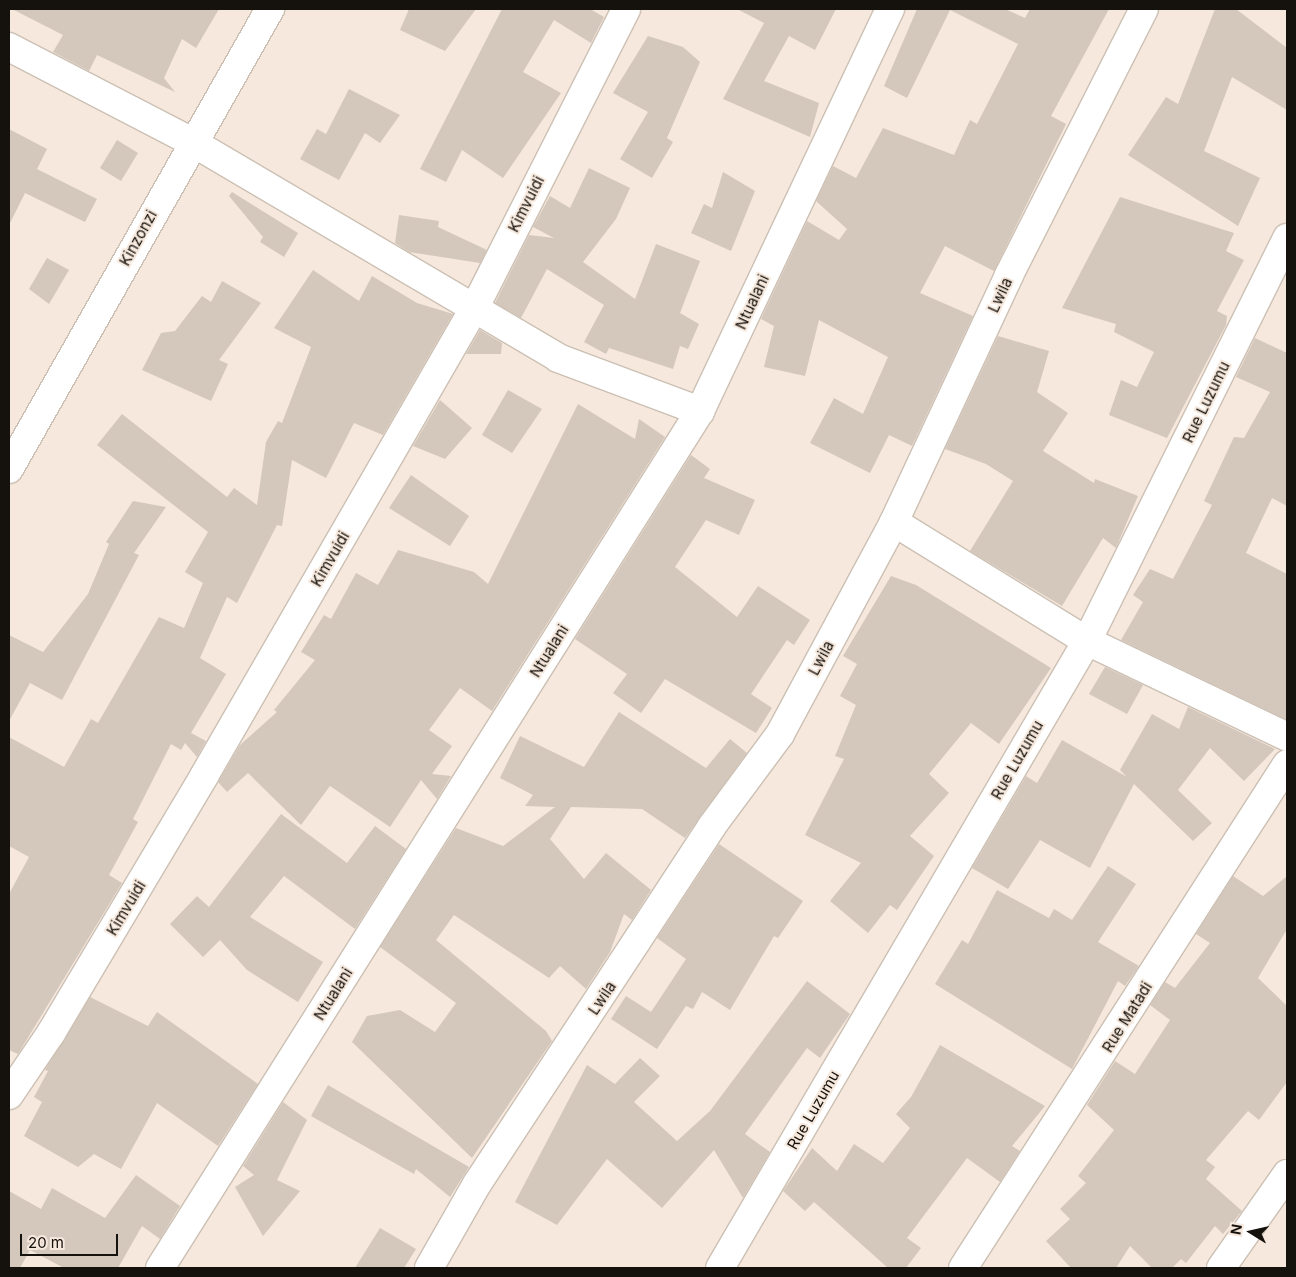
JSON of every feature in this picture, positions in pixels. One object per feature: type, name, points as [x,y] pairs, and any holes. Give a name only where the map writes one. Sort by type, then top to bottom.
[{"type":"street","name":"Kinzonzi","points":[[9,469],[192,142],[270,9]]},
{"type":"street","name":"Kimvuidi","points":[[9,1095],[52,1033],[199,784],[475,307],[626,9]]},
{"type":"street","name":"Ntualani","points":[[160,1268],[700,411],[890,9]]},
{"type":"street","name":"Lwila","points":[[429,1268],[477,1184],[712,826],[780,734],[894,522],[1009,275],[1144,9]]},
{"type":"street","points":[[9,47],[192,142],[475,307],[558,358],[700,411]]},
{"type":"street","name":"Rue Luzumu","points":[[720,1268],[1087,641],[1287,238]]},
{"type":"street","points":[[894,522],[1087,641],[1287,737]]},
{"type":"street","name":"Rue Matadi","points":[[963,1268],[1287,764]]},
{"type":"street","points":[[1220,1268],[1287,1174]]},
{"type":"building","points":[[12,9],[219,9],[196,48],[182,39],[164,78],[175,92],[97,55],[89,71],[53,52],[63,35]]},
{"type":"building","points":[[409,9],[476,9],[445,51],[400,30]]},
{"type":"building","points":[[502,9],[590,9],[604,17],[591,43],[554,20],[523,72],[561,93],[503,178],[462,150],[446,182],[420,169]]},
{"type":"building","points":[[737,9],[836,9],[815,50],[789,36],[764,81],[819,103],[810,137],[723,99],[764,23]]},
{"type":"building","points":[[917,9],[1005,9],[1025,18],[1030,9],[1109,9],[1051,116],[1066,124],[994,271],[945,246],[920,293],[973,316],[912,446],[889,435],[870,473],[810,443],[834,398],[863,414],[888,357],[819,320],[805,376],[764,367],[774,326],[761,319],[807,221],[839,240],[847,229],[816,201],[833,166],[856,178],[883,128],[954,155],[970,120],[977,124],[1018,44],[950,10],[907,98],[884,86]]},
{"type":"building","points":[[1215,9],[1236,9],[1287,48],[1287,110],[1232,77],[1204,151],[1260,178],[1238,226],[1128,155],[1166,97],[1178,104]]},
{"type":"building","points":[[648,36],[683,47],[700,62],[667,138],[673,142],[652,178],[620,159],[648,112],[613,93]]},
{"type":"building","points":[[349,89],[400,115],[380,143],[365,133],[339,180],[300,159],[317,129],[326,134]]},
{"type":"building","points":[[9,129],[47,149],[37,169],[97,199],[85,222],[25,193],[9,225]]},
{"type":"building","points":[[117,140],[138,153],[121,181],[100,168]]},
{"type":"building","points":[[589,168],[630,188],[616,219],[583,262],[635,299],[656,244],[700,261],[680,313],[699,324],[688,349],[680,346],[673,369],[609,348],[606,354],[584,342],[604,305],[547,269],[521,318],[495,303],[529,235],[554,238],[533,227],[550,196],[570,208]]},
{"type":"building","points":[[723,172],[755,191],[731,251],[691,233],[704,204],[712,208]]},
{"type":"building","points":[[232,192],[298,233],[284,257],[260,242],[263,237],[229,196]]},
{"type":"building","points":[[1120,197],[1234,233],[1226,251],[1244,260],[1217,311],[1227,316],[1226,325],[1167,438],[1109,415],[1121,380],[1137,387],[1154,352],[1114,332],[1116,324],[1062,308]]},
{"type":"building","points":[[399,215],[439,221],[438,227],[487,250],[468,287],[480,263],[409,252],[395,243]]},
{"type":"building","points":[[47,258],[69,270],[49,304],[29,289]]},
{"type":"building","points":[[313,270],[359,301],[372,276],[417,303],[453,314],[383,435],[354,423],[326,478],[292,460],[282,526],[277,525],[237,603],[227,597],[200,658],[226,674],[191,733],[206,741],[197,757],[185,743],[181,750],[171,744],[133,819],[138,822],[109,875],[122,883],[18,1054],[9,1050],[9,894],[29,857],[9,846],[9,737],[64,767],[91,719],[98,723],[159,617],[184,628],[203,583],[185,572],[208,532],[97,445],[122,414],[227,497],[234,488],[257,505],[266,442],[278,421],[282,423],[311,347],[274,328]]},
{"type":"building","points":[[222,281],[261,303],[219,360],[228,364],[211,401],[142,370],[161,333],[175,331],[202,296],[211,302]]},
{"type":"building","points":[[480,330],[502,343],[501,354],[466,354]]},
{"type":"building","points":[[998,336],[1049,351],[1037,392],[1068,413],[1043,451],[1094,483],[1095,479],[1138,496],[1116,548],[1103,538],[1062,606],[970,551],[1013,481],[986,464],[945,449]]},
{"type":"building","points":[[1255,338],[1287,353],[1287,506],[1272,498],[1246,553],[1287,574],[1287,720],[1121,640],[1143,602],[1133,595],[1150,569],[1173,579],[1212,505],[1204,501],[1234,437],[1244,438],[1270,392],[1236,377]]},
{"type":"building","points":[[508,390],[542,409],[512,453],[482,435]]},
{"type":"building","points":[[440,400],[472,428],[445,459],[413,446]]},
{"type":"building","points":[[578,404],[635,439],[639,419],[665,437],[492,711],[460,688],[429,730],[452,746],[432,774],[451,776],[437,799],[421,780],[390,827],[330,786],[301,825],[248,773],[227,792],[218,782],[240,745],[277,712],[274,710],[315,660],[301,652],[324,615],[331,619],[356,573],[378,585],[398,550],[474,572],[488,584]]},
{"type":"building","points":[[691,455],[710,469],[704,478],[755,500],[739,535],[706,520],[675,567],[737,617],[758,586],[810,620],[794,645],[787,640],[751,694],[772,708],[756,733],[665,679],[641,713],[613,693],[627,674],[575,639]]},
{"type":"building","points":[[411,475],[469,516],[450,546],[389,508]]},
{"type":"building","points":[[133,501],[166,507],[134,553],[139,555],[62,700],[30,683],[9,721],[9,635],[43,652],[88,594],[109,544],[106,542]]},
{"type":"building","points":[[891,576],[916,585],[1051,668],[999,744],[971,723],[929,774],[949,793],[910,836],[934,856],[897,910],[890,905],[868,933],[830,901],[861,863],[805,835],[844,759],[835,756],[856,705],[840,696],[857,664],[843,656]]},
{"type":"building","points":[[1105,667],[1143,685],[1127,714],[1089,694]]},
{"type":"building","points":[[1188,707],[1275,749],[1244,781],[1210,748],[1178,790],[1212,823],[1193,841],[1134,784],[1090,868],[1040,840],[1008,889],[972,868],[1026,776],[1037,783],[1062,740],[1127,777],[1120,770],[1152,714],[1179,729]]},
{"type":"building","points":[[619,712],[706,768],[730,739],[747,753],[685,838],[642,809],[571,807],[550,839],[584,879],[606,853],[651,890],[632,920],[624,914],[610,952],[586,989],[560,966],[549,978],[454,915],[436,940],[546,1031],[552,1041],[472,1158],[352,1042],[367,1016],[400,1010],[435,1032],[456,1003],[380,947],[456,828],[503,846],[555,807],[525,806],[533,795],[500,778],[520,736],[584,767]]},
{"type":"building","points":[[281,814],[347,863],[375,826],[406,849],[355,929],[284,876],[250,917],[323,962],[298,1002],[247,970],[220,940],[203,957],[170,924],[197,896],[209,907]]},
{"type":"building","points":[[719,844],[803,901],[778,938],[774,936],[730,1010],[702,992],[693,1009],[686,1006],[657,1049],[611,1019],[626,996],[651,1012],[686,959],[657,938]]},
{"type":"building","points":[[1108,866],[1136,884],[1098,942],[1139,966],[1125,986],[1118,981],[1072,1069],[935,984],[962,940],[968,944],[997,890],[1049,918],[1054,909],[1072,920]]},
{"type":"building","points":[[1233,876],[1263,896],[1287,876],[1287,929],[1258,978],[1287,1006],[1287,1082],[1259,1120],[1248,1111],[1206,1160],[1215,1167],[1206,1179],[1242,1211],[1223,1234],[1215,1226],[1186,1263],[1181,1259],[1172,1268],[1152,1268],[1130,1246],[1116,1268],[1071,1268],[1046,1241],[1070,1219],[1060,1209],[1086,1183],[1078,1176],[1114,1130],[1087,1105],[1115,1061],[1135,1074],[1170,1020],[1150,1005],[1165,982],[1175,988],[1210,943],[1196,934]]},
{"type":"building","points":[[807,981],[850,1014],[820,1058],[807,1048],[745,1134],[770,1152],[743,1198],[714,1150],[662,1208],[607,1159],[557,1225],[515,1202],[587,1065],[615,1084],[640,1058],[660,1076],[634,1102],[677,1141],[710,1111]]},
{"type":"building","points":[[90,997],[148,1026],[157,1012],[258,1084],[218,1146],[157,1103],[121,1169],[94,1154],[78,1167],[24,1136],[42,1102],[34,1097],[48,1071],[45,1070]]},
{"type":"building","points":[[940,1045],[1045,1106],[1012,1146],[1020,1151],[1000,1182],[967,1158],[907,1238],[921,1248],[906,1268],[888,1268],[814,1202],[805,1211],[783,1191],[812,1148],[837,1171],[854,1144],[883,1163],[910,1128],[896,1114],[911,1097]]},
{"type":"building","points":[[328,1085],[469,1167],[450,1197],[416,1169],[414,1174],[311,1116]]},
{"type":"building","points":[[283,1102],[307,1120],[277,1180],[300,1191],[263,1236],[235,1187],[254,1175],[243,1166]]},
{"type":"building","points":[[136,1175],[180,1206],[160,1239],[142,1226],[118,1268],[64,1268],[30,1250],[20,1268],[9,1268],[9,1191],[41,1209],[52,1188],[105,1218]]},
{"type":"building","points":[[380,1228],[416,1249],[404,1268],[355,1268]]}]
